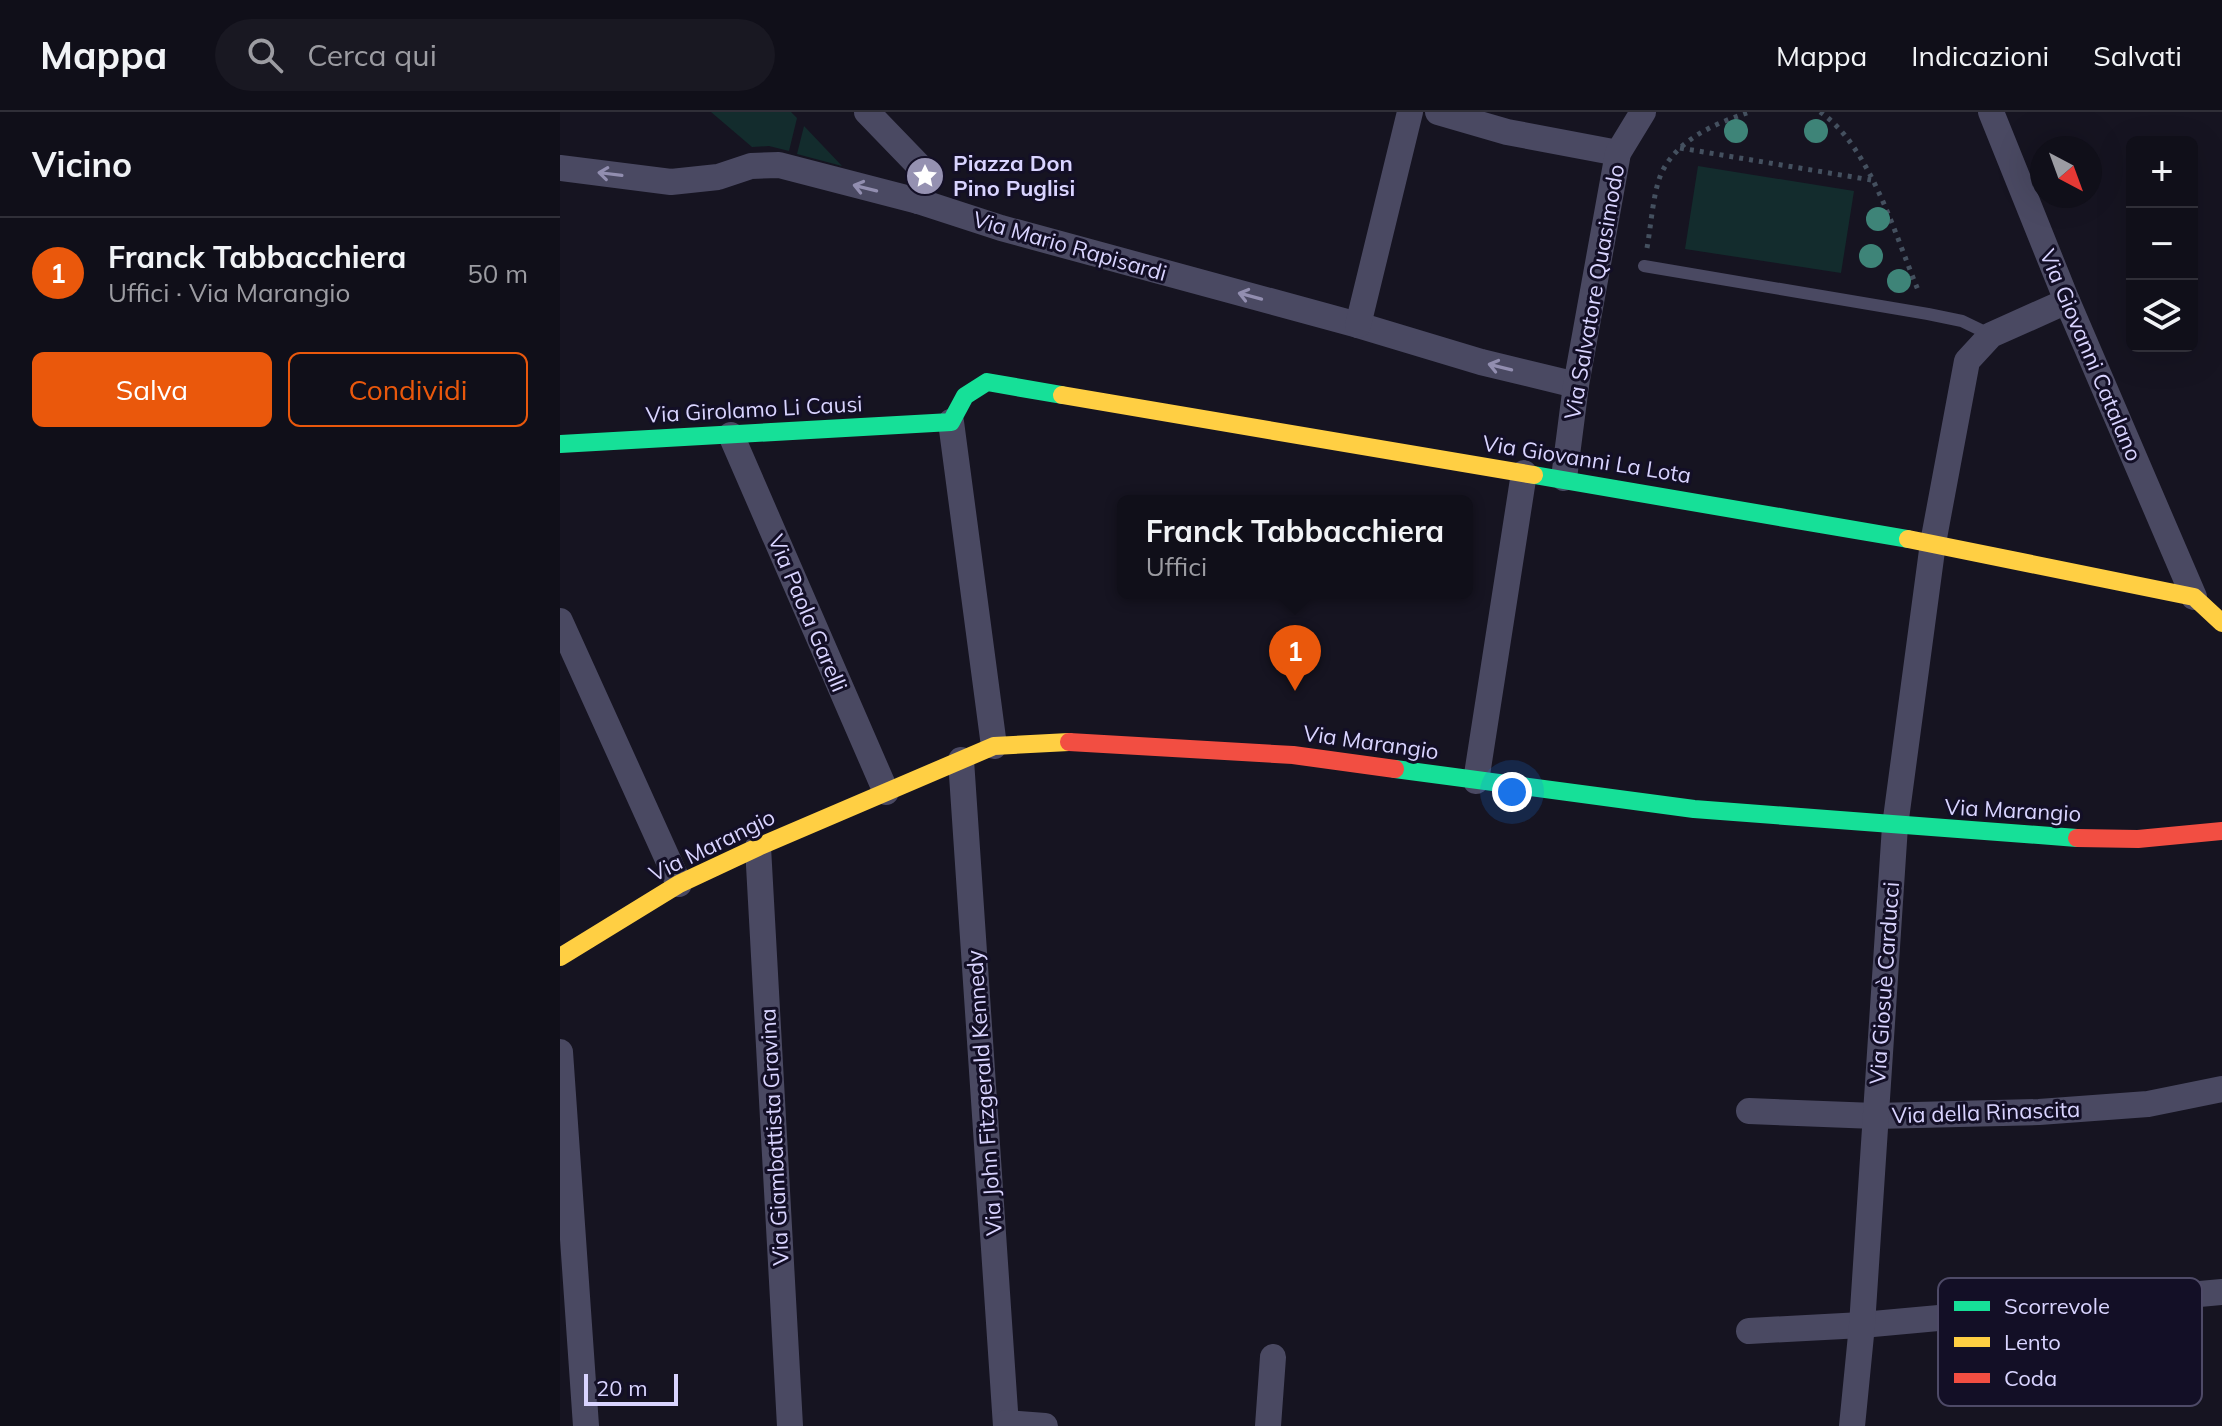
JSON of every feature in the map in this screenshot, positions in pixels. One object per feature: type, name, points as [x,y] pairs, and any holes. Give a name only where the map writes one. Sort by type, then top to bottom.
[{"type":"street","points":[[867,112],[925,172],[918,201]]},
{"type":"street","points":[[1438,112],[1507,132],[1618,153],[1643,112]]},
{"type":"street","name":"Via Giovanni Catalano","points":[[1991,112],[2067,301],[2194,597]]},
{"type":"street","points":[[1358,325],[1405,113]]},
{"type":"street","name":"Via Salvatore Quasimodo","points":[[1564,478],[1576,385],[1618,153]]},
{"type":"street","name":"Via Mario Rapisardi","points":[[560,168],[671,182],[718,177],[751,166],[779,165],[918,201],[1016,232],[1358,325],[1481,362],[1576,385]]},
{"type":"street","points":[[1991,335],[2067,301]]},
{"type":"street","name":"Via Giosuè Carducci","points":[[1852,1426],[1862,1325],[1895,826],[1933,543],[1967,361],[1991,335]]},
{"type":"street","name":"Via Giovanni La Lota","points":[[951,422],[965,396],[987,382],[1933,543],[2194,597]]},
{"type":"street","points":[[951,422],[994,746]]},
{"type":"street","name":"Via Girolamo Li Causi","points":[[560,444],[951,422]]},
{"type":"street","name":"Via Paola Garelli","points":[[731,435],[886,792]]},
{"type":"street","points":[[1476,781],[1524,473]]},
{"type":"street","points":[[2194,597],[2222,623]]},
{"type":"street","points":[[560,621],[679,884]]},
{"type":"street","name":"Via Marangio","points":[[560,957],[679,884],[758,847],[994,746],[1050,741],[1264,753],[1694,809],[1895,826],[2062,838],[2138,839],[2222,831]]},
{"type":"street","name":"Via John Fitzgerald Kennedy","points":[[961,760],[1006,1425]]},
{"type":"street","name":"Via Giambattista Gravina","points":[[758,847],[790,1426]]},
{"type":"street","points":[[560,1052],[586,1426]]},
{"type":"street","name":"Via della Rinascita","points":[[1749,1111],[1875,1116],[2039,1112],[2148,1104],[2222,1089]]},
{"type":"street","points":[[2202,1294],[2222,1292]]},
{"type":"street","points":[[1749,1331],[1938,1318]]},
{"type":"street","points":[[1268,1426],[1273,1357]]},
{"type":"street","points":[[1006,1425],[1045,1426]]},
{"type":"lane","points":[[1644,266],[1928,314],[1962,321],[1991,335]]},
{"type":"path","points":[[1644,266],[1661,175],[1680,148],[1711,127],[1750,112]]},
{"type":"path","points":[[1820,112],[1846,135],[1863,158],[1928,314]]},
{"type":"path","points":[[1680,148],[1872,180]]},
{"type":"green space","points":[[711,112],[791,112],[797,118],[789,151],[769,146],[752,147]]},
{"type":"green space","points":[[804,126],[842,166],[797,154]]},
{"type":"green space","points":[[1698,166],[1854,191],[1841,273],[1685,249]]},
{"type":"traffic: fast","points":[[560,444],[951,422],[965,396],[987,382],[1062,395]]},
{"type":"traffic: fast","points":[[1534,475],[1908,539]]},
{"type":"traffic: fast","points":[[1395,769],[1694,809],[2077,838]]},
{"type":"traffic: slow","points":[[1062,395],[1534,475]]},
{"type":"traffic: slow","points":[[1908,539],[2194,597],[2222,623]]},
{"type":"traffic: slow","points":[[560,957],[679,884],[994,746],[1069,742]]},
{"type":"traffic: jam","points":[[1069,742],[1293,755],[1395,769]]},
{"type":"traffic: jam","points":[[2077,838],[2138,839],[2222,831]]},
{"type":"place","name":"Piazza Don Pino Puglisi","points":[[925,176]]},
{"type":"place","name":"Franck Tabbacchiera","points":[[1295,691]]}]
